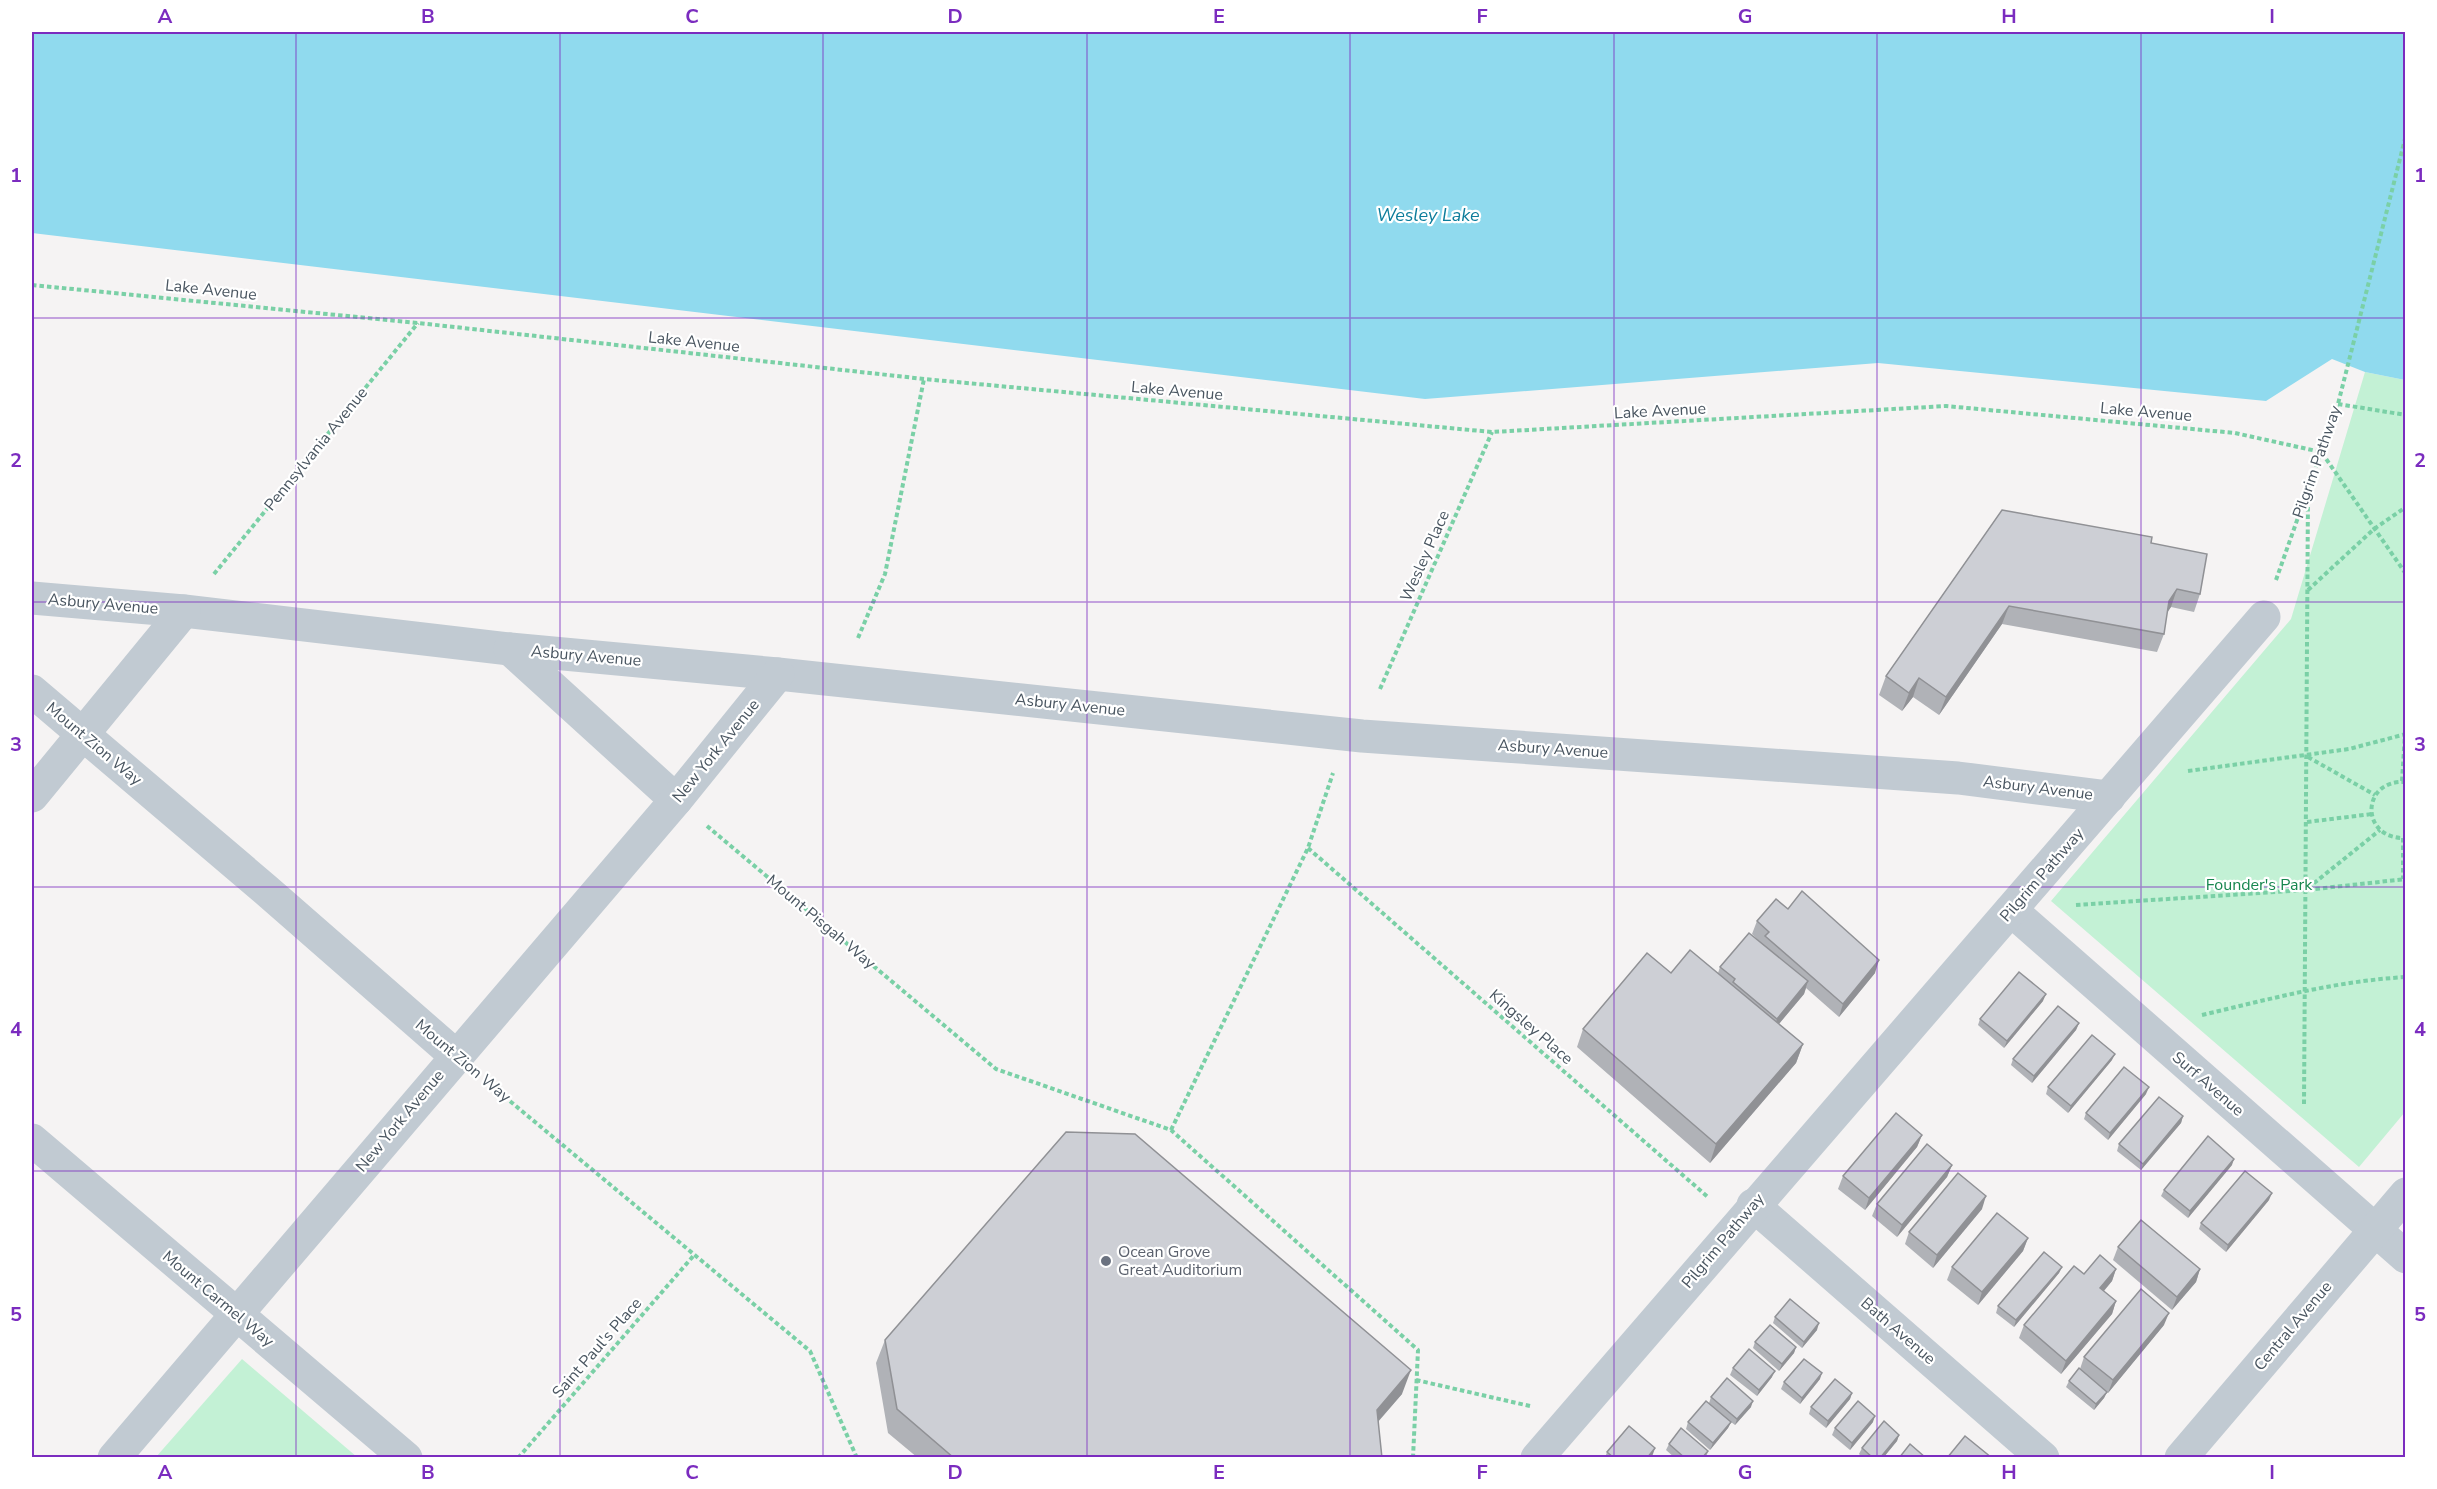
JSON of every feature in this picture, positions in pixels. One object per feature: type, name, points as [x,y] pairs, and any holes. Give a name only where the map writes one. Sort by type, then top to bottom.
[{"type":"street","name":"Asbury Avenue","points":[[32,598],[184,611],[510,649],[778,674],[1362,736],[1958,778],[2109,797]]},
{"type":"street","points":[[32,796],[184,611]]},
{"type":"street","name":"Pilgrim Pathway","points":[[1537,1458],[2264,616]]},
{"type":"street","points":[[510,649],[676,800]]},
{"type":"street","name":"New York Avenue","points":[[114,1458],[676,800],[778,674]]},
{"type":"street","name":"Mount Zion Way","points":[[32,691],[266,890],[456,1056]]},
{"type":"street","name":"Surf Avenue","points":[[2011,910],[2406,1257]]},
{"type":"street","name":"Mount Carmel Way","points":[[32,1140],[406,1458]]},
{"type":"street","name":"Central Avenue","points":[[2181,1458],[2406,1194]]},
{"type":"street","name":"Bath Avenue","points":[[1746,1214],[2043,1458]]},
{"type":"path","name":"Pilgrim Pathway","points":[[2264,616],[2338,404],[2406,135]]},
{"type":"path","name":"Lake Avenue","points":[[32,285],[418,323],[924,380],[1492,432],[1946,406],[2235,433],[2321,452]]},
{"type":"path","name":"Pennsylvania Avenue","points":[[213,575],[418,323]]},
{"type":"path","points":[[858,638],[885,574],[924,380]]},
{"type":"path","points":[[2338,404],[2406,415]]},
{"type":"path","name":"Wesley Place","points":[[1380,689],[1492,432]]},
{"type":"path","points":[[2321,452],[2406,574]]},
{"type":"path","points":[[2304,1104],[2308,491]]},
{"type":"path","points":[[2307,590],[2374,529],[2406,507]]},
{"type":"path","points":[[2076,905],[2306,890],[2404,879],[2404,838],[2388,836],[2380,830],[2374,823],[2372,804],[2375,795],[2389,783],[2404,782],[2405,734],[2349,749],[2307,756],[2183,771]]},
{"type":"path","points":[[2307,756],[2375,795]]},
{"type":"path","points":[[1334,772],[1308,848],[1171,1130],[1418,1350],[1413,1458]]},
{"type":"path","name":"Mount Pisgah Way","points":[[676,800],[996,1069],[1171,1130]]},
{"type":"path","points":[[2307,822],[2372,814]]},
{"type":"path","points":[[2306,890],[2380,830]]},
{"type":"path","name":"Kingsley Place","points":[[1308,848],[1746,1214]]},
{"type":"path","points":[[2202,1015],[2305,990],[2372,979],[2406,977]]},
{"type":"path","name":"Mount Zion Way","points":[[456,1056],[810,1351],[856,1458]]},
{"type":"path","name":"Saint Paul's Place","points":[[518,1458],[695,1254]]},
{"type":"path","points":[[1416,1380],[1574,1416]]},
{"type":"green space","name":"Founder's Park","points":[[2365,372],[2405,380],[2405,1112],[2359,1167],[2051,901],[2291,619]]},
{"type":"green space","points":[[242,1359],[357,1457],[156,1457]]},
{"type":"water","name":"Wesley Lake","points":[[32,32],[2405,32],[2405,380],[2365,372],[2332,359],[2266,401],[1878,363],[1425,399],[32,233]]},
{"type":"building","points":[[2002,510],[2152,537],[2151,543],[2207,554],[2200,594],[2177,589],[2169,601],[2164,634],[2009,606],[1946,697],[1919,678],[1909,693],[1886,676]]},
{"type":"building","points":[[1802,891],[1879,960],[1843,1004],[1765,936],[1769,932],[1757,921],[1776,899],[1788,909]]},
{"type":"building","points":[[1749,933],[1808,981],[1777,1019],[1733,982],[1735,979],[1720,967]]},
{"type":"building","points":[[1690,950],[1803,1044],[1716,1144],[1583,1029],[1647,953],[1671,973]]},
{"type":"building","points":[[2019,972],[2046,994],[2007,1041],[1980,1019]]},
{"type":"building","points":[[2058,1006],[2079,1023],[2034,1076],[2013,1059]]},
{"type":"building","points":[[2092,1035],[2115,1054],[2071,1106],[2048,1087]]},
{"type":"building","points":[[2124,1067],[2149,1087],[2110,1133],[2086,1113]]},
{"type":"building","points":[[2159,1097],[2183,1116],[2143,1164],[2119,1144]]},
{"type":"building","points":[[1896,1113],[1922,1135],[1869,1198],[1843,1176]]},
{"type":"building","name":"Ocean Grove Great Auditorium","points":[[1066,1132],[1135,1134],[1411,1370],[1377,1410],[1382,1458],[954,1458],[897,1409],[885,1340]]},
{"type":"building","points":[[2208,1136],[2234,1159],[2190,1211],[2164,1190]]},
{"type":"building","points":[[1927,1144],[1952,1165],[1902,1225],[1877,1204]]},
{"type":"building","points":[[2245,1171],[2272,1193],[2228,1245],[2201,1223]]},
{"type":"building","points":[[1958,1173],[1986,1196],[1937,1255],[1909,1232]]},
{"type":"building","points":[[1997,1213],[2028,1238],[1982,1292],[1952,1267]]},
{"type":"building","points":[[2141,1220],[2200,1269],[2177,1297],[2118,1247]]},
{"type":"building","points":[[2044,1252],[2062,1267],[2016,1320],[1998,1306]]},
{"type":"building","points":[[2100,1255],[2116,1269],[2100,1288],[2116,1301],[2066,1361],[2024,1325],[2074,1266],[2084,1274]]},
{"type":"building","points":[[2141,1289],[2169,1313],[2113,1380],[2084,1357]]},
{"type":"building","points":[[1790,1299],[1819,1323],[1804,1342],[1775,1317]]},
{"type":"building","points":[[1770,1325],[1796,1347],[1782,1364],[1755,1342]]},
{"type":"building","points":[[1749,1349],[1775,1371],[1759,1390],[1733,1368]]},
{"type":"building","points":[[1804,1359],[1822,1373],[1802,1398],[1784,1382]]},
{"type":"building","points":[[2079,1368],[2107,1392],[2096,1404],[2069,1381]]},
{"type":"building","points":[[1727,1378],[1753,1401],[1737,1419],[1711,1397]]},
{"type":"building","points":[[1835,1379],[1852,1393],[1828,1421],[1811,1407]]},
{"type":"building","points":[[1706,1401],[1731,1422],[1713,1443],[1688,1422]]},
{"type":"building","points":[[1858,1401],[1875,1416],[1852,1443],[1835,1428]]},
{"type":"building","points":[[1884,1421],[1899,1435],[1880,1458],[1873,1458],[1862,1448]]},
{"type":"building","points":[[1629,1426],[1655,1448],[1647,1458],[1614,1458],[1607,1452]]},
{"type":"building","points":[[1681,1428],[1708,1451],[1702,1458],[1685,1458],[1669,1444]]},
{"type":"building","points":[[1965,1436],[1992,1458],[1947,1458]]},
{"type":"building","points":[[1910,1444],[1926,1458],[1899,1458]]},
{"type":"place","name":"Ocean Grove Great Auditorium","points":[[1106,1261]]}]
